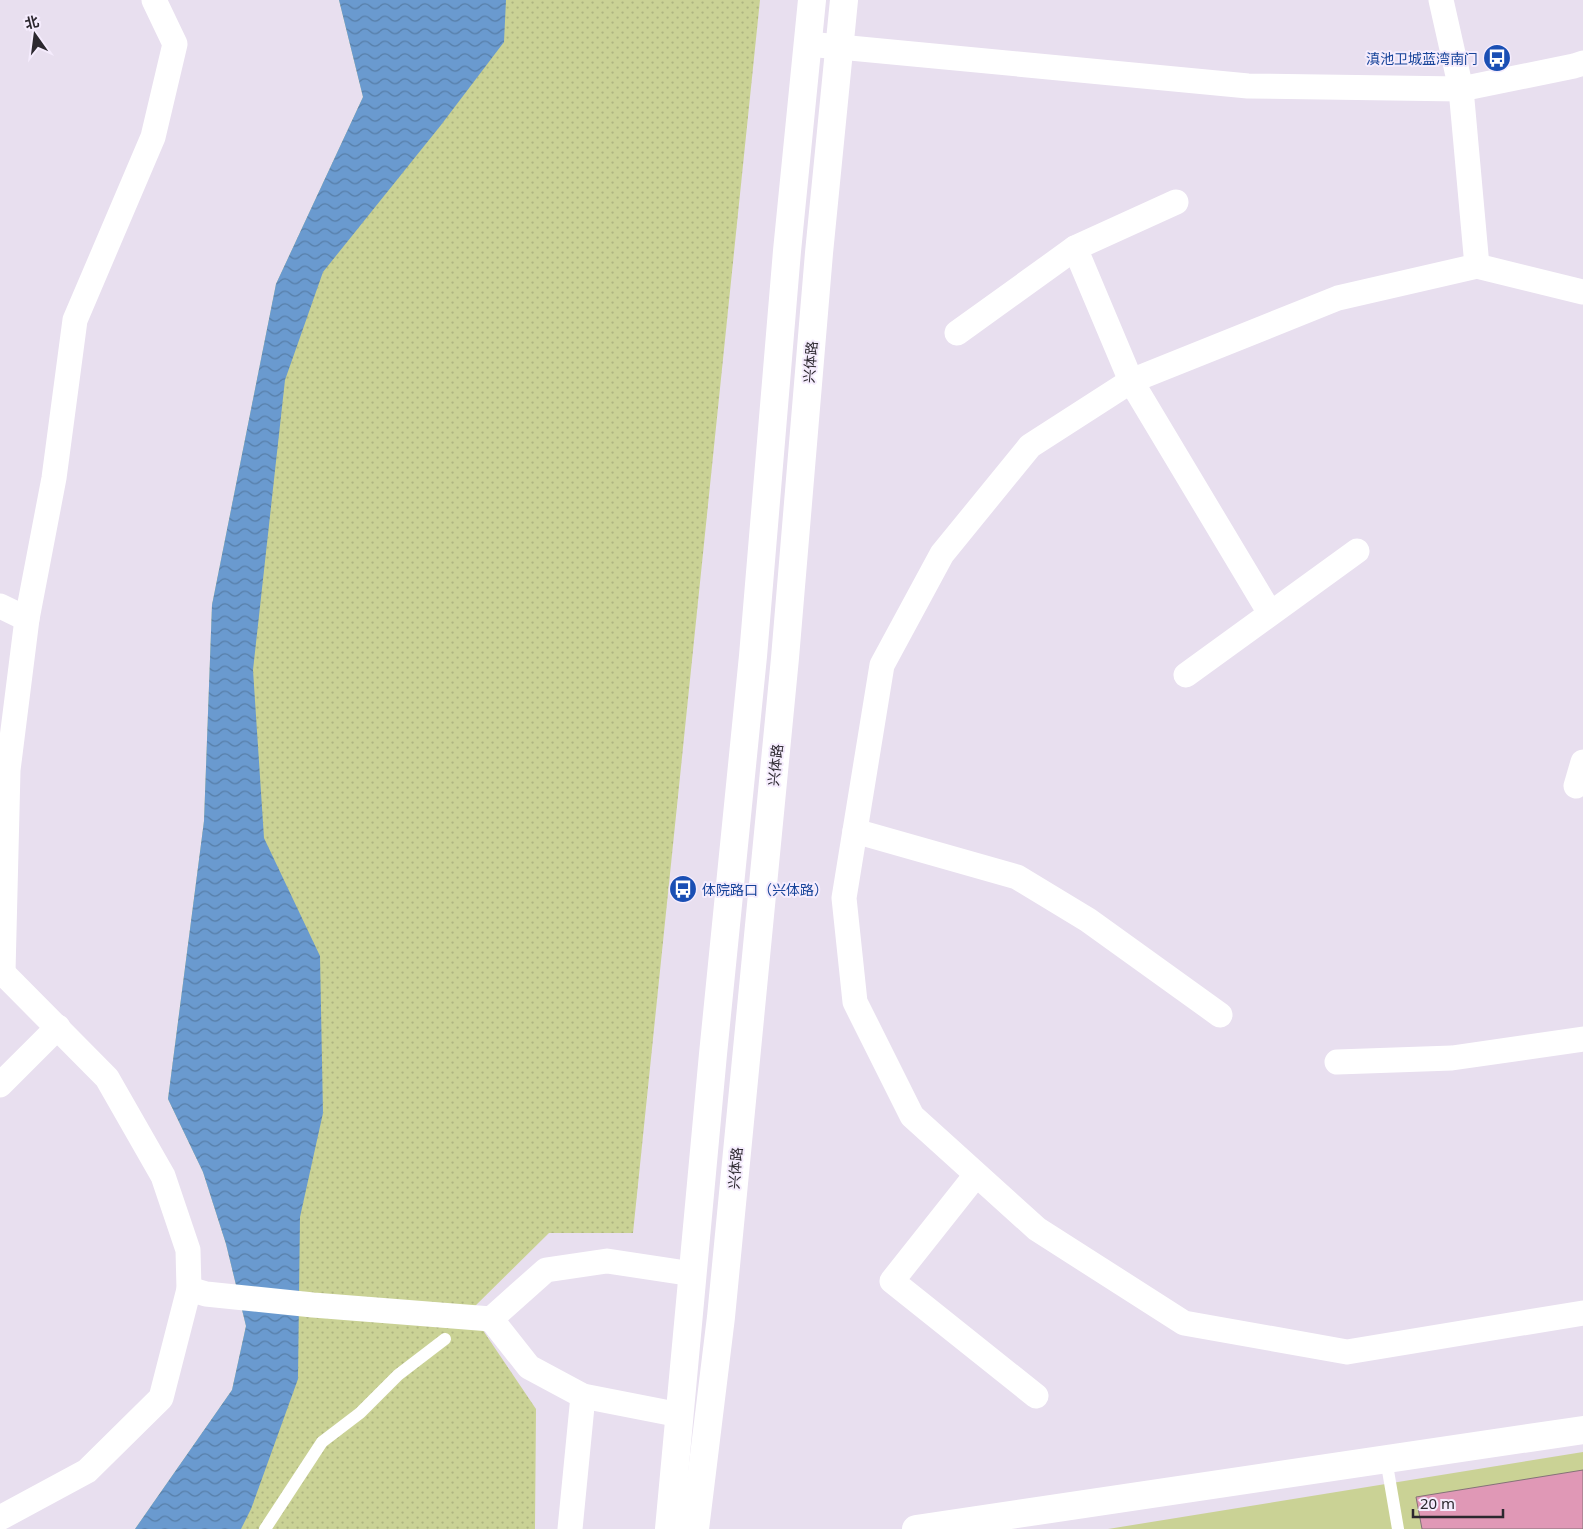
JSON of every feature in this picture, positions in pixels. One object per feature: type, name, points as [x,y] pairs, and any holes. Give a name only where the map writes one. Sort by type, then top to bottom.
[{"type":"street","points":[[0,1518],[87,1471],[161,1398],[197,1292],[188,1250],[163,1176],[107,1078],[2,971],[8,770],[27,619],[54,478],[76,320],[153,136],[175,44],[154,0]]},
{"type":"street","points":[[669,1529],[753,656],[788,241],[812,0]]},
{"type":"street","name":"兴体路","points":[[695,1529],[721,1317],[785,658],[820,244],[844,0]]},
{"type":"street","points":[[1441,0],[1461,89],[1477,266]]},
{"type":"street","points":[[808,44],[1248,86],[1461,89],[1574,66],[1583,62]]},
{"type":"street","points":[[957,333],[1075,248],[1176,202]]},
{"type":"street","points":[[1075,248],[1131,381],[1270,613]]},
{"type":"street","points":[[1583,292],[1477,266],[1338,298],[1131,381],[1030,446],[942,554],[882,665],[844,898],[854,1002],[912,1116],[1036,1230],[1184,1324],[1347,1352],[1583,1313]]},
{"type":"street","points":[[1186,675],[1357,551]]},
{"type":"street","points":[[0,606],[27,619]]},
{"type":"street","points":[[1576,786],[1583,762]]},
{"type":"street","points":[[855,831],[1017,877],[1088,920],[1220,1015]]},
{"type":"street","points":[[0,1085],[58,1027]]},
{"type":"street","points":[[1337,1062],[1452,1058],[1583,1039]]},
{"type":"street","points":[[976,1175],[892,1281],[1036,1396]]},
{"type":"street","points":[[197,1292],[313,1305],[492,1319],[546,1270],[607,1261],[693,1274]]},
{"type":"street","points":[[492,1319],[529,1367],[583,1396],[680,1415]]},
{"type":"street","points":[[570,1529],[583,1396]]},
{"type":"street","points":[[916,1529],[1583,1430]]},
{"type":"lane","points":[[265,1529],[322,1442],[360,1413],[398,1375],[445,1339]]},
{"type":"lane","points":[[1386,1459],[1398,1529]]},
{"type":"green space","points":[[339,0],[760,0],[633,1233],[549,1233],[470,1311],[536,1409],[535,1529],[135,1529],[232,1390],[246,1326],[226,1244],[203,1172],[168,1099],[204,821],[212,605],[276,284],[363,97]]},
{"type":"green space","points":[[1583,1452],[1583,1529],[1108,1529]]},
{"type":"water","points":[[339,0],[506,0],[504,42],[441,125],[323,272],[285,380],[253,670],[264,838],[320,956],[323,1113],[300,1217],[298,1379],[251,1509],[241,1529],[135,1529],[232,1390],[246,1326],[226,1244],[203,1172],[168,1099],[204,821],[212,605],[276,284],[363,97]]},
{"type":"building","points":[[1583,1470],[1583,1529],[1422,1529],[1416,1497]]},
{"type":"place","name":"滇池卫城蓝湾南门","points":[[1497,58]]},
{"type":"place","name":"体院路口（兴体路）","points":[[683,889]]}]
